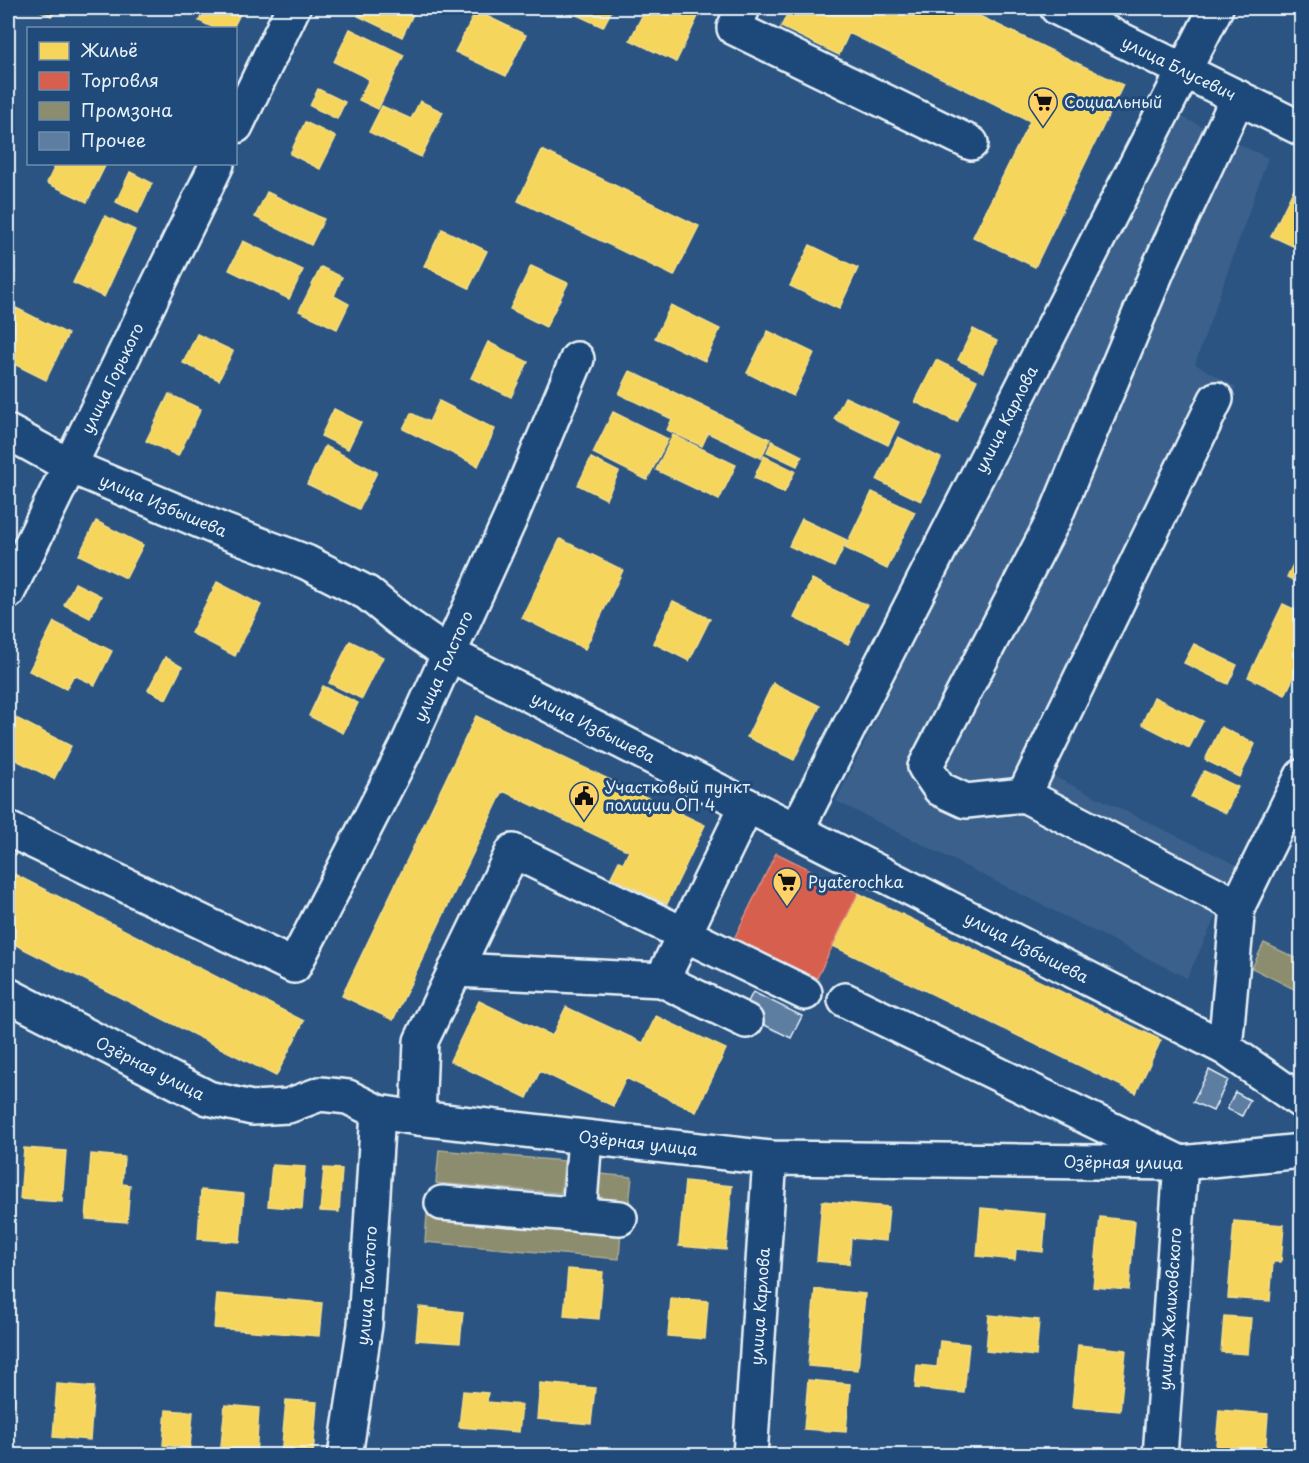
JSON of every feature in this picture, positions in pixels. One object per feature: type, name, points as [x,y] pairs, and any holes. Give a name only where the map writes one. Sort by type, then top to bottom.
[{"type":"street","points":[[237,124],[293,8]]},
{"type":"street","points":[[743,8],[734,28],[971,143]]},
{"type":"street","name":"улица Блусевич","points":[[1057,8],[1302,129]]},
{"type":"street","name":"улица Карлова","points":[[797,829],[1215,8]]},
{"type":"street","points":[[1238,97],[1159,267],[1055,517],[925,767],[940,789],[966,801],[1024,795],[1238,906]]},
{"type":"street","name":"улица Горького","points":[[8,592],[217,165]]},
{"type":"street","name":"улица Толстого","points":[[8,829],[294,966],[406,748],[511,517],[577,358]]},
{"type":"street","points":[[1024,795],[1216,399]]},
{"type":"street","name":"улица Избышева","points":[[8,432],[70,466],[224,531],[306,562],[367,593],[400,620],[449,654],[1225,1048],[1302,1102]]},
{"type":"street","points":[[1225,1048],[1238,906],[1302,776]]},
{"type":"street","points":[[663,980],[747,805]]},
{"type":"street","points":[[417,1118],[421,1041],[513,850],[805,993]]},
{"type":"street","points":[[455,970],[663,980],[746,1021]]},
{"type":"street","name":"Озёрная улица","points":[[8,995],[208,1098],[252,1108],[288,1106],[320,1094],[348,1097],[378,1112],[417,1118],[770,1158],[1181,1163],[1302,1151]]},
{"type":"street","points":[[845,1000],[1181,1163]]},
{"type":"street","name":"улица Толстого","points":[[345,1455],[365,1325],[378,1112]]},
{"type":"street","points":[[579,1215],[585,1138]]},
{"type":"street","name":"улица Карлова","points":[[750,1455],[770,1158]]},
{"type":"street","name":"улица Желиховского","points":[[1160,1455],[1181,1163]]},
{"type":"street","points":[[442,1203],[620,1218]]},
{"type":"shaded area","points":[[1172,112],[1268,158],[1195,364],[1236,387],[1051,775],[1239,866],[1187,978],[836,801]]},
{"type":"building: Жильё","points":[[34,8],[56,8],[52,16]]},
{"type":"building: Жильё","points":[[205,8],[243,8],[234,27],[212,27],[199,21]]},
{"type":"building: Жильё","points":[[362,8],[416,8],[402,37],[358,16]]},
{"type":"building: Жильё","points":[[556,8],[572,8],[569,14]]},
{"type":"building: Жильё","points":[[580,8],[613,8],[603,27],[577,15]]},
{"type":"building: Жильё","points":[[646,8],[702,8],[676,62],[630,40]]},
{"type":"building: Жильё","points":[[790,8],[963,8],[1123,85],[1035,267],[973,237],[1030,121],[849,33],[839,55],[781,27]]},
{"type":"building: Жильё","points":[[476,11],[526,35],[506,76],[455,52]]},
{"type":"building: Жильё","points":[[350,29],[404,55],[378,109],[359,100],[369,79],[334,62]]},
{"type":"building: Жильё","points":[[318,89],[345,102],[337,119],[310,106]]},
{"type":"building: Жильё","points":[[420,101],[443,112],[421,157],[369,132],[382,106],[411,119]]},
{"type":"building: Жильё","points":[[305,122],[336,137],[320,169],[290,154]]},
{"type":"building: Жильё","points":[[542,150],[699,226],[674,276],[518,201]]},
{"type":"building: Жильё","points":[[56,165],[106,165],[87,202],[47,183]]},
{"type":"building: Жильё","points":[[130,172],[152,183],[138,213],[116,202]]},
{"type":"building: Жильё","points":[[1299,179],[1302,180],[1302,229],[1293,246],[1271,236]]},
{"type":"building: Жильё","points":[[267,192],[324,219],[311,245],[255,217]]},
{"type":"building: Жильё","points":[[105,216],[135,230],[104,297],[73,283]]},
{"type":"building: Жильё","points":[[442,229],[487,251],[469,288],[424,266]]},
{"type":"building: Жильё","points":[[243,241],[303,270],[289,299],[229,270]]},
{"type":"building: Жильё","points":[[810,245],[858,268],[839,309],[790,286]]},
{"type":"building: Жильё","points":[[531,266],[568,283],[546,327],[510,309]]},
{"type":"building: Жильё","points":[[321,267],[342,277],[334,296],[349,304],[337,329],[299,311]]},
{"type":"building: Жильё","points":[[8,268],[15,272],[8,288]]},
{"type":"building: Жильё","points":[[671,305],[720,329],[705,361],[655,338]]},
{"type":"building: Жильё","points":[[16,308],[68,334],[46,380],[8,361],[8,325]]},
{"type":"building: Жильё","points":[[973,329],[997,341],[983,372],[958,360]]},
{"type":"building: Жильё","points":[[768,331],[814,353],[793,396],[747,373]]},
{"type":"building: Жильё","points":[[197,334],[233,351],[219,380],[183,363]]},
{"type":"building: Жильё","points":[[488,342],[528,362],[511,397],[471,378]]},
{"type":"building: Жильё","points":[[936,360],[977,380],[957,422],[915,402]]},
{"type":"building: Жильё","points":[[630,371],[770,439],[761,458],[708,433],[702,446],[667,430],[672,419],[619,394]]},
{"type":"building: Жильё","points":[[169,394],[201,409],[178,456],[146,441]]},
{"type":"building: Жильё","points":[[845,397],[899,422],[888,445],[834,419]]},
{"type":"building: Жильё","points":[[439,401],[495,429],[478,466],[403,429],[411,413],[429,422]]},
{"type":"building: Жильё","points":[[334,409],[361,422],[348,449],[321,436]]},
{"type":"building: Жильё","points":[[613,412],[668,439],[647,480],[593,453]]},
{"type":"building: Жильё","points":[[673,435],[736,465],[719,500],[656,470]]},
{"type":"building: Жильё","points":[[898,437],[941,458],[921,501],[877,480]]},
{"type":"building: Жильё","points":[[772,441],[802,456],[797,466],[767,452]]},
{"type":"building: Жильё","points":[[325,446],[377,472],[359,509],[307,484]]},
{"type":"building: Жильё","points":[[764,456],[795,471],[784,493],[754,478]]},
{"type":"building: Жильё","points":[[591,458],[619,472],[606,499],[578,485]]},
{"type":"building: Жильё","points":[[872,492],[915,512],[887,569],[845,548]]},
{"type":"building: Жильё","points":[[802,519],[847,540],[834,567],[789,546]]},
{"type":"building: Жильё","points":[[96,521],[143,545],[126,578],[79,555]]},
{"type":"building: Жильё","points":[[560,539],[623,570],[585,649],[522,618]]},
{"type":"building: Жильё","points":[[1302,546],[1302,584],[1287,577]]},
{"type":"building: Жильё","points":[[812,579],[867,605],[848,644],[794,618]]},
{"type":"building: Жильё","points":[[217,582],[261,605],[235,656],[191,633]]},
{"type":"building: Жильё","points":[[75,583],[101,596],[90,618],[64,605]]},
{"type":"building: Жильё","points":[[673,601],[710,619],[689,661],[653,643]]},
{"type":"building: Жильё","points":[[1283,604],[1302,613],[1302,660],[1285,695],[1248,677]]},
{"type":"building: Жильё","points":[[54,622],[112,651],[95,685],[74,675],[66,689],[29,671]]},
{"type":"building: Жильё","points":[[350,641],[383,657],[362,699],[329,683]]},
{"type":"building: Жильё","points":[[1194,644],[1237,665],[1228,684],[1184,663]]},
{"type":"building: Жильё","points":[[165,657],[182,667],[166,699],[148,690]]},
{"type":"building: Жильё","points":[[773,683],[820,706],[794,760],[747,737]]},
{"type":"building: Жильё","points":[[323,686],[358,703],[343,733],[309,716]]},
{"type":"building: Жильё","points":[[1154,697],[1203,721],[1189,748],[1142,724]]},
{"type":"building: Жильё","points":[[8,714],[71,746],[54,779],[8,756]]},
{"type":"building: Жильё","points":[[476,716],[705,825],[667,904],[611,877],[619,861],[623,863],[629,851],[503,791],[393,1020],[342,996]]},
{"type":"building: Жильё","points":[[1221,727],[1255,744],[1240,777],[1205,760]]},
{"type":"building: Жильё","points":[[1204,771],[1238,787],[1226,813],[1191,797]]},
{"type":"building: Жильё","points":[[8,871],[304,1021],[276,1076],[8,941]]},
{"type":"building: Жильё","points":[[858,893],[1161,1040],[1136,1093],[833,946]]},
{"type":"building: Жильё","points":[[479,1001],[552,1036],[566,1007],[643,1043],[656,1016],[726,1049],[696,1112],[626,1078],[613,1106],[540,1071],[527,1098],[450,1061]]},
{"type":"building: Жильё","points":[[24,1148],[66,1151],[62,1202],[20,1199]]},
{"type":"building: Жильё","points":[[91,1154],[124,1157],[122,1184],[130,1185],[127,1222],[86,1219]]},
{"type":"building: Жильё","points":[[272,1165],[305,1167],[302,1209],[268,1206]]},
{"type":"building: Жильё","points":[[324,1168],[342,1169],[339,1212],[320,1211]]},
{"type":"building: Жильё","points":[[685,1181],[732,1186],[726,1250],[679,1246]]},
{"type":"building: Жильё","points":[[201,1190],[244,1194],[240,1242],[198,1239]]},
{"type":"building: Жильё","points":[[822,1201],[889,1207],[886,1241],[851,1238],[849,1264],[817,1261]]},
{"type":"building: Жильё","points":[[981,1208],[1046,1214],[1043,1252],[1016,1249],[1015,1260],[977,1256]]},
{"type":"building: Жильё","points":[[1100,1217],[1135,1221],[1129,1290],[1093,1287]]},
{"type":"building: Жильё","points":[[1234,1221],[1284,1225],[1281,1262],[1273,1262],[1270,1301],[1228,1298]]},
{"type":"building: Жильё","points":[[568,1269],[603,1272],[599,1319],[564,1316]]},
{"type":"building: Жильё","points":[[815,1289],[865,1294],[858,1370],[808,1366]]},
{"type":"building: Жильё","points":[[217,1294],[322,1303],[319,1336],[214,1328]]},
{"type":"building: Жильё","points":[[671,1298],[708,1301],[705,1339],[668,1336]]},
{"type":"building: Жильё","points":[[419,1307],[463,1312],[460,1343],[416,1340]]},
{"type":"building: Жильё","points":[[989,1315],[1039,1320],[1036,1356],[986,1351]]},
{"type":"building: Жильё","points":[[1224,1316],[1251,1318],[1248,1354],[1221,1352]]},
{"type":"building: Жильё","points":[[940,1341],[969,1344],[964,1393],[915,1388],[917,1365],[937,1367]]},
{"type":"building: Жильё","points":[[1078,1345],[1126,1350],[1120,1411],[1072,1407]]},
{"type":"building: Жильё","points":[[808,1380],[850,1384],[846,1432],[804,1429]]},
{"type":"building: Жильё","points":[[540,1383],[595,1388],[591,1424],[537,1419]]},
{"type":"building: Жильё","points":[[57,1384],[94,1387],[90,1440],[53,1437]]},
{"type":"building: Жильё","points":[[463,1391],[488,1393],[487,1402],[522,1405],[519,1432],[459,1427]]},
{"type":"building: Жильё","points":[[8,1395],[14,1396],[11,1431],[8,1431]]},
{"type":"building: Жильё","points":[[286,1400],[317,1402],[313,1456],[281,1456]]},
{"type":"building: Жильё","points":[[225,1405],[259,1408],[256,1456],[220,1456]]},
{"type":"building: Жильё","points":[[166,1410],[193,1412],[190,1448],[163,1445]]},
{"type":"building: Жильё","points":[[1219,1410],[1268,1414],[1265,1456],[1215,1456]]},
{"type":"building: Жильё","points":[[1061,1448],[1116,1453],[1116,1456],[1061,1456]]},
{"type":"building: Торговля","points":[[776,853],[858,893],[816,980],[733,941]]},
{"type":"building: Промзона","points":[[1264,943],[1302,961],[1302,993],[1252,968]]},
{"type":"building: Промзона","points":[[439,1150],[564,1161],[561,1193],[436,1183]]},
{"type":"building: Промзона","points":[[600,1174],[632,1177],[629,1205],[598,1202]]},
{"type":"building: Промзона","points":[[427,1214],[621,1230],[619,1259],[425,1242]]},
{"type":"building: Прочее","points":[[753,992],[802,1016],[791,1038],[742,1014]]},
{"type":"building: Прочее","points":[[1209,1070],[1228,1080],[1213,1111],[1193,1102]]},
{"type":"building: Прочее","points":[[1235,1092],[1250,1100],[1242,1116],[1227,1109]]},
{"type":"place","name":"Социальный","points":[[1043,128]]},
{"type":"place","name":"Участковый пункт полиции ОП 4","points":[[584,822]]},
{"type":"place","name":"Pyaterochka","points":[[787,908]]}]
